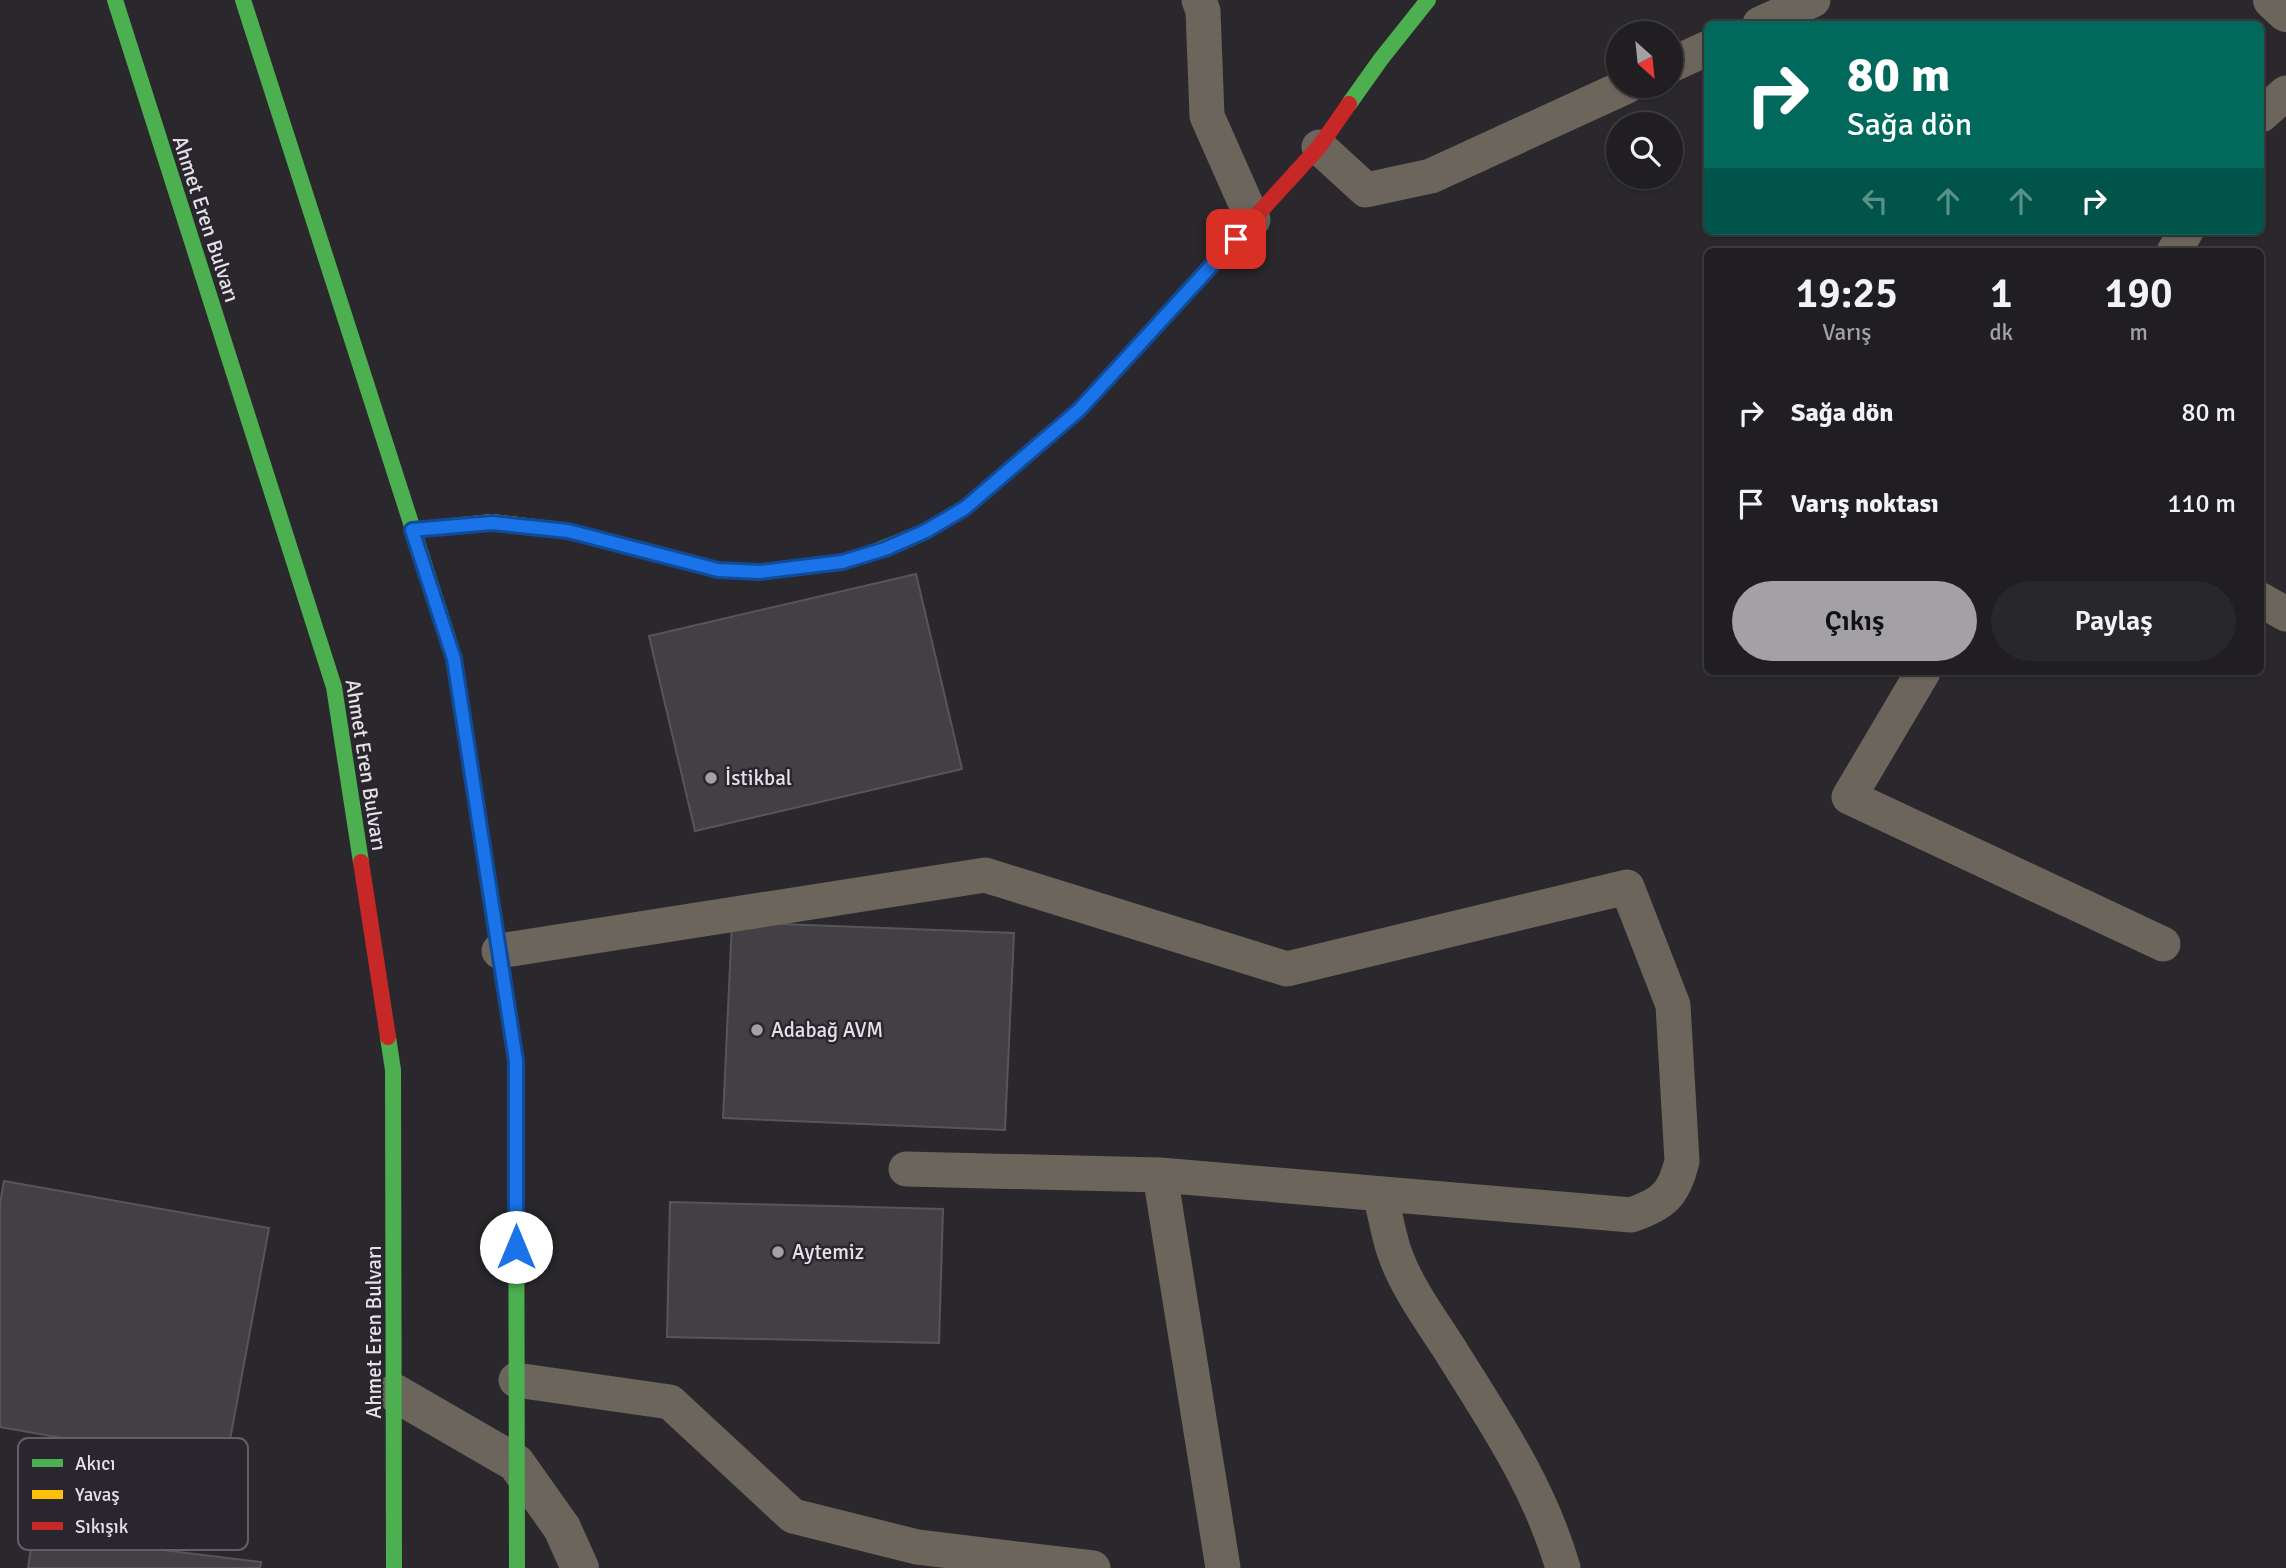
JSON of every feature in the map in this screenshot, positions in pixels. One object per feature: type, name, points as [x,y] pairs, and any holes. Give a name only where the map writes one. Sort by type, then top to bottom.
[{"type":"main road","name":"Ahmet Eren Bulvarı","points":[[115,0],[334,687],[393,1070],[394,1568]]},
{"type":"main road","points":[[243,0],[454,659],[516,1061],[517,1568]]},
{"type":"main road","points":[[412,530],[492,523],[568,531],[718,570],[760,572],[842,562],[885,549],[926,531],[965,508],[1079,410],[1319,147],[1381,59],[1428,0]]},
{"type":"street","points":[[2272,0],[2286,13]]},
{"type":"street","points":[[395,1393],[516,1463],[562,1528],[580,1568]]},
{"type":"lane","points":[[1199,0],[1203,10],[1206,116],[1253,219]]},
{"type":"lane","points":[[1767,21],[1813,0]]},
{"type":"lane","points":[[1684,59],[1704,50]]},
{"type":"lane","points":[[2264,112],[2286,93]]},
{"type":"lane","points":[[1319,147],[1366,190],[1431,176],[1606,96]]},
{"type":"lane","points":[[2264,602],[2286,614]]},
{"type":"lane","points":[[1921,675],[1849,797],[2163,944]]},
{"type":"lane","points":[[499,951],[985,875],[1287,969],[1627,887],[1673,1005],[1682,1161],[1677,1180],[1668,1196],[1651,1208],[1631,1215],[1160,1175],[906,1169]]},
{"type":"lane","points":[[1160,1175],[1223,1568]]},
{"type":"lane","points":[[1380,1194],[1395,1253],[1419,1300],[1512,1448],[1534,1488],[1563,1568]]},
{"type":"lane","points":[[516,1380],[670,1402],[793,1516],[917,1546],[1093,1568]]},
{"type":"building","points":[[916,574],[962,769],[695,831],[649,636]]},
{"type":"building","points":[[732,922],[1014,933],[1005,1130],[723,1118]]},
{"type":"building","points":[[4,1181],[269,1228],[230,1438],[62,1438],[0,1427],[0,1203]]},
{"type":"building","points":[[670,1202],[943,1209],[939,1343],[667,1337]]},
{"type":"building","points":[[31,1550],[163,1550],[261,1562],[260,1568],[28,1568]]},
{"type":"traffic: fast","points":[[115,0],[334,687],[361,862]]},
{"type":"traffic: fast","points":[[243,0],[445,629]]},
{"type":"traffic: fast","points":[[1349,104],[1428,0]]},
{"type":"traffic: fast","points":[[869,554],[926,531],[965,508],[1079,410],[1215,261]]},
{"type":"traffic: fast","points":[[502,973],[516,1061],[517,1568]]},
{"type":"traffic: fast","points":[[388,1037],[393,1070],[394,1568]]},
{"type":"traffic: slow","points":[[413,530],[492,522],[568,531],[718,570],[760,572],[842,562],[869,554]]},
{"type":"traffic: slow","points":[[445,629],[454,658],[502,973]]},
{"type":"traffic: jam","points":[[1215,261],[1319,147],[1349,104]]},
{"type":"traffic: jam","points":[[361,862],[388,1037]]},
{"type":"place","name":"İstikbal","points":[[711,778]]},
{"type":"place","name":"Adabağ AVM","points":[[757,1030]]},
{"type":"place","name":"Aytemiz","points":[[778,1252]]},
{"type":"route","points":[[516,1247],[516,1061],[454,659],[412,530],[492,523],[568,531],[718,570],[760,572],[842,562],[885,549],[926,531],[965,508],[1079,410],[1236,239]]}]
